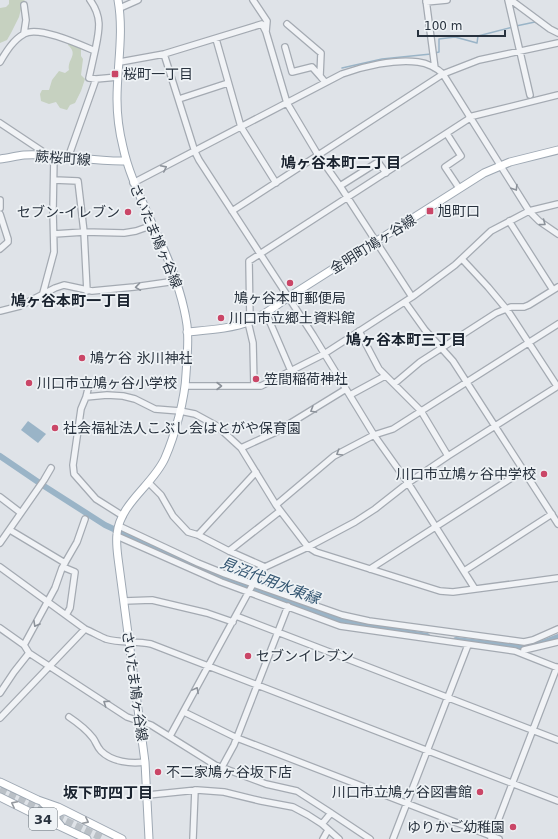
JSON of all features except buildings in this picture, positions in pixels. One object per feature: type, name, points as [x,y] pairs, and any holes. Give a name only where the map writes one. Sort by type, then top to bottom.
[{"type":"main road","name":"さいたま鳩ヶ谷線","points":[[118,0],[120,8],[118,115],[126,161],[176,281],[183,307],[187,332],[185,386],[180,411],[165,459],[132,501],[117,530],[124,601],[145,762],[148,795],[149,839]]},
{"type":"main road","name":"金明町鳩ヶ谷線","points":[[187,332],[235,326],[266,313],[459,188],[500,165],[558,150]]},
{"type":"main road","name":"蕨桜町線","points":[[0,159],[24,155],[44,155],[109,162],[126,161]]},
{"type":"main road","name":"34","points":[[0,782],[66,811],[122,839]]},
{"type":"main road","name":"34","points":[[0,797],[36,816],[87,839]]},
{"type":"main road","points":[[36,816],[45,814],[48,811],[47,806],[38,800]]},
{"type":"main road","points":[[66,811],[59,812],[56,818],[57,823],[66,830]]},
{"type":"street","points":[[90,0],[99,15],[99,32],[89,78],[96,79],[118,77]]},
{"type":"street","points":[[120,8],[138,0]]},
{"type":"street","points":[[253,0],[267,21],[266,32]]},
{"type":"street","points":[[435,68],[426,1],[447,0]]},
{"type":"street","points":[[510,0],[550,29],[558,33]]},
{"type":"street","points":[[510,0],[519,52],[530,95]]},
{"type":"street","points":[[0,62],[9,48],[24,33],[26,20],[24,5]]},
{"type":"street","points":[[120,62],[164,54],[262,24],[266,32],[287,103],[318,155],[340,186],[412,297]]},
{"type":"street","points":[[286,24],[321,53],[320,76]]},
{"type":"street","points":[[24,33],[33,32],[66,38],[95,51]]},
{"type":"street","points":[[216,39],[241,127],[276,183]]},
{"type":"street","points":[[232,211],[443,74],[479,60],[558,43]]},
{"type":"street","points":[[285,47],[292,72],[312,67],[325,82]]},
{"type":"street","points":[[164,54],[194,152],[324,354],[374,435],[408,483],[475,589]]},
{"type":"street","points":[[134,183],[342,74],[357,69],[398,62],[420,62],[435,68],[443,74],[529,211],[539,221],[558,234]]},
{"type":"street","points":[[68,158],[96,79]]},
{"type":"street","points":[[179,99],[228,83]]},
{"type":"street","points":[[254,386],[253,343],[249,321],[249,261],[447,134],[470,117],[558,95]]},
{"type":"street","points":[[0,123],[42,151],[44,155]]},
{"type":"street","points":[[447,134],[461,156],[445,167],[459,188]]},
{"type":"street","points":[[43,294],[54,252],[54,156]]},
{"type":"street","points":[[0,163],[9,158]]},
{"type":"street","points":[[340,186],[378,162],[386,173]]},
{"type":"street","points":[[54,180],[78,181],[84,232],[87,291]]},
{"type":"street","points":[[0,200],[0,208]]},
{"type":"street","points":[[185,386],[261,386],[324,354],[405,302],[462,259],[491,230],[529,211],[558,204]]},
{"type":"street","points":[[0,214],[8,242],[0,249]]},
{"type":"street","points":[[394,384],[420,362],[496,312],[511,307],[524,307],[556,289],[509,221]]},
{"type":"street","points":[[54,234],[84,232],[124,233],[136,231],[153,225]]},
{"type":"street","points":[[170,736],[253,584],[265,566],[308,548],[355,522],[448,456],[557,386],[506,308],[462,259]]},
{"type":"street","points":[[0,311],[20,306],[64,285],[92,291],[176,281]]},
{"type":"street","points":[[405,302],[425,330],[453,361],[467,381],[558,524]]},
{"type":"street","points":[[266,313],[291,371]]},
{"type":"street","points":[[276,505],[334,456],[374,435],[393,429],[558,324]]},
{"type":"street","points":[[359,331],[379,369],[421,411],[448,456]]},
{"type":"street","points":[[350,395],[385,376]]},
{"type":"street","points":[[88,389],[81,410],[73,465],[74,474],[96,499],[123,516]]},
{"type":"street","points":[[241,448],[276,432],[346,389]]},
{"type":"street","points":[[86,398],[107,395],[123,396],[135,399],[155,409],[195,414],[217,426],[241,448],[280,511],[308,548],[316,552],[440,591],[453,592],[558,578]]},
{"type":"street","points":[[0,543],[51,468]]},
{"type":"street","points":[[370,569],[524,470]]},
{"type":"street","points":[[198,535],[256,472]]},
{"type":"street","points":[[148,482],[161,496],[173,516],[188,532],[198,535],[229,551],[265,566]]},
{"type":"street","points":[[0,497],[21,512]]},
{"type":"street","points":[[229,551],[280,511]]},
{"type":"street","points":[[464,571],[552,514]]},
{"type":"street","points":[[24,645],[55,588],[64,565],[77,542],[85,519]]},
{"type":"street","points":[[10,530],[75,572],[70,608],[66,615]]},
{"type":"street","points":[[117,530],[253,584],[342,615],[369,621],[524,642],[533,640],[558,629]]},
{"type":"street","points":[[117,530],[195,571],[340,626],[515,651],[524,653],[557,667],[491,838]]},
{"type":"street","points":[[0,567],[85,629],[106,639],[151,644],[558,802]]},
{"type":"street","points":[[124,601],[152,600],[233,622]]},
{"type":"street","points":[[222,767],[237,738],[288,606]]},
{"type":"street","points":[[236,616],[558,740]]},
{"type":"street","points":[[0,628],[24,645],[29,653],[127,717],[140,720],[151,725],[215,765],[266,784],[297,791],[370,839]]},
{"type":"street","points":[[0,718],[85,629]]},
{"type":"street","points":[[524,642],[524,653]]},
{"type":"street","points":[[524,653],[558,642]]},
{"type":"street","points":[[393,839],[468,645]]},
{"type":"street","points":[[0,693],[29,653]]},
{"type":"street","points":[[184,712],[237,738],[491,838],[499,839]]},
{"type":"street","points":[[69,717],[82,726],[94,739],[101,751],[108,756],[126,763],[135,764],[145,762]]},
{"type":"street","points":[[148,795],[195,790],[224,792],[293,807],[308,814],[339,839]]},
{"type":"street","points":[[193,839],[195,790]]},
{"type":"street","points":[[322,824],[331,813]]},
{"type":"street","points":[[323,839],[328,830]]},
{"type":"green space","points":[[9,0],[24,0],[26,2],[26,7],[21,9],[19,17],[7,40],[0,43],[0,8],[6,7],[9,4]]},
{"type":"green space","points":[[69,42],[81,48],[81,56],[83,59],[81,75],[85,79],[75,103],[70,105],[67,110],[60,108],[56,102],[49,104],[41,101],[40,94],[42,90],[49,90],[52,80],[59,71],[65,73],[69,70],[73,52],[68,45]]},
{"type":"water","points":[[28,421],[46,434],[38,443],[21,430]]},
{"type":"waterway","points":[[516,26],[535,22],[543,27]]},
{"type":"waterway","points":[[435,53],[439,52],[439,39],[455,37],[477,43],[478,36],[513,27]]},
{"type":"waterway","points":[[553,33],[558,36]]},
{"type":"waterway","points":[[342,68],[382,59],[431,54]]},
{"type":"waterway","name":"見沼代用水東縁","points":[[0,456],[105,525],[191,565],[267,595],[327,616],[356,624],[427,636]]},
{"type":"waterway","name":"見沼代用水東縁","points":[[456,640],[517,647],[540,644],[558,637]]},
{"type":"tunnel","points":[[0,789],[104,839]]},
{"type":"place","name":"桜町一丁目","points":[[115,74]]},
{"type":"place","name":"旭町口","points":[[430,211]]},
{"type":"place","name":"セブン-イレブン","points":[[128,212]]},
{"type":"place","name":"鳩ヶ谷本町郵便局","points":[[290,283]]},
{"type":"place","name":"川口市立郷土資料館","points":[[221,318]]},
{"type":"place","name":"鳩ケ谷 氷川神社","points":[[82,358]]},
{"type":"place","name":"笠間稲荷神社","points":[[256,379]]},
{"type":"place","name":"川口市立鳩ヶ谷小学校","points":[[29,383]]},
{"type":"place","name":"社会福祉法人こぶし会はとがや保育園","points":[[55,428]]},
{"type":"place","name":"川口市立鳩ヶ谷中学校","points":[[544,474]]},
{"type":"place","name":"セブンイレブン","points":[[248,656]]},
{"type":"place","name":"不二家鳩ヶ谷坂下店","points":[[158,772]]},
{"type":"place","name":"川口市立鳩ヶ谷図書館","points":[[480,792]]},
{"type":"place","name":"ゆりかご幼稚園","points":[[513,827]]},
{"type":"district","name":"鳩ヶ谷本町二丁目","points":[[341,163]]},
{"type":"district","name":"鳩ヶ谷本町一丁目","points":[[71,301]]},
{"type":"district","name":"鳩ヶ谷本町三丁目","points":[[406,340]]},
{"type":"district","name":"坂下町四丁目","points":[[108,793]]}]
